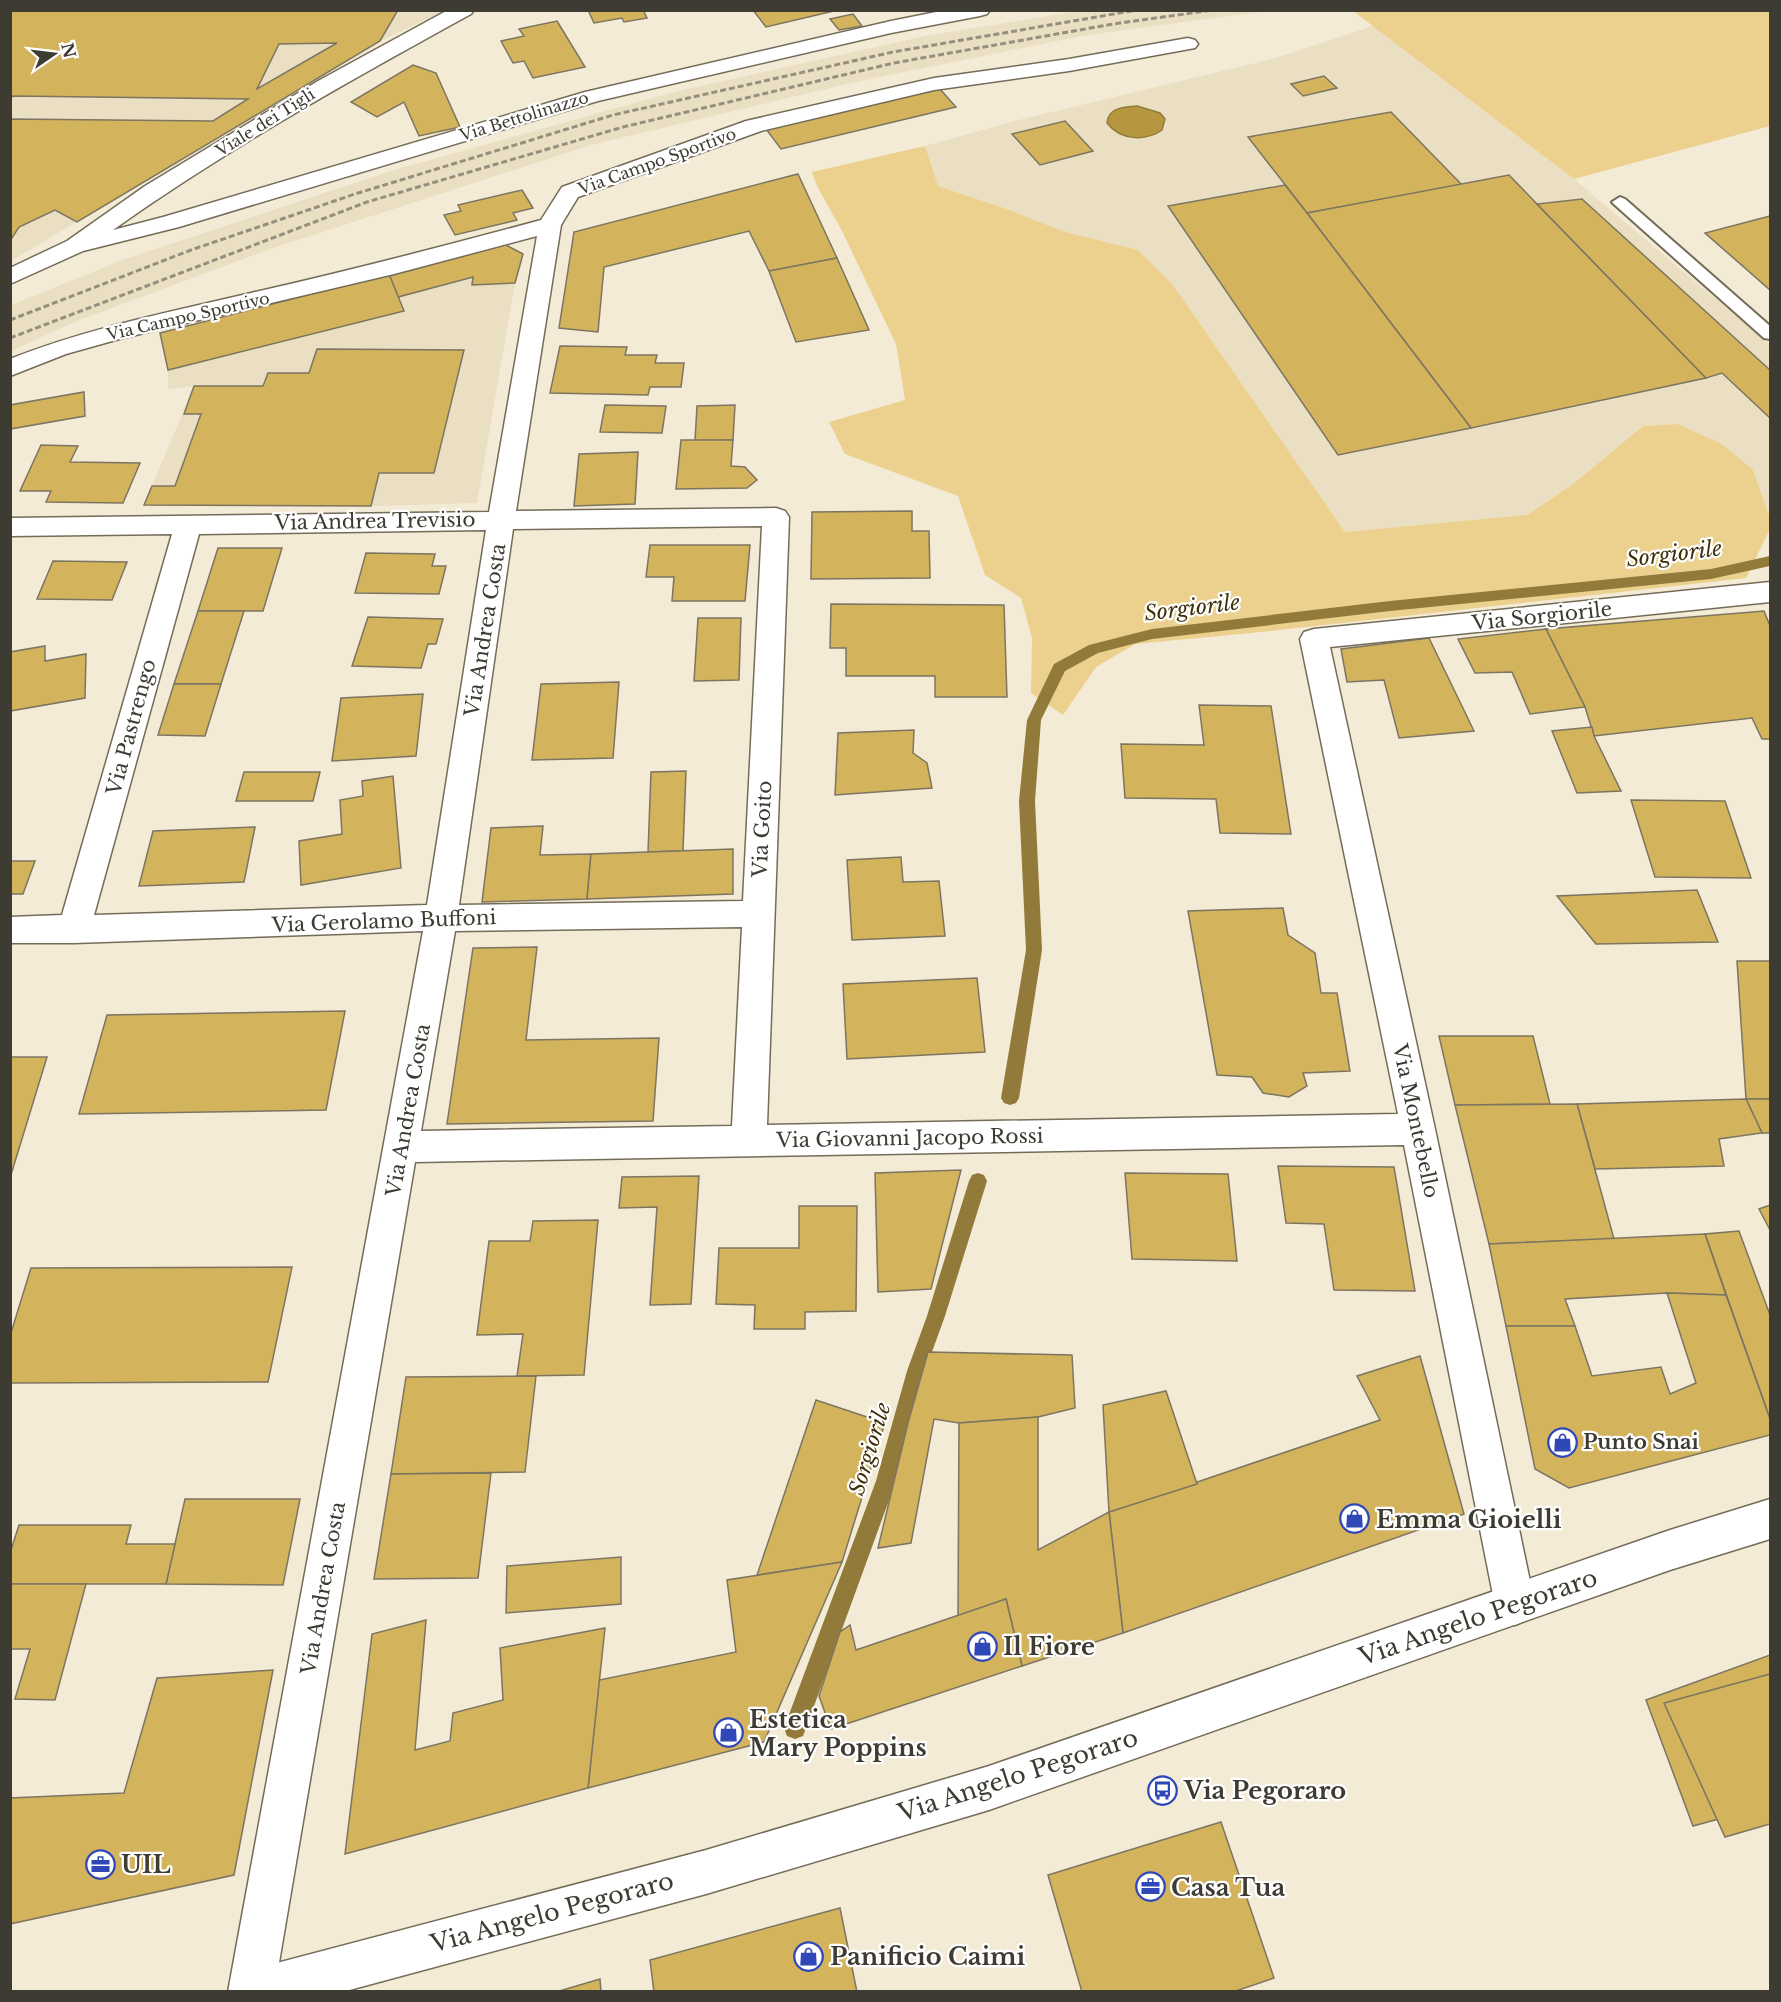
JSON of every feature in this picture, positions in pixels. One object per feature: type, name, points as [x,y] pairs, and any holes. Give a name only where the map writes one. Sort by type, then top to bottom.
[{"type":"street","name":"Viale dei Tigli","points":[[75,246],[153,191],[325,85],[464,10]]},
{"type":"street","name":"Via Bettolinazzo","points":[[75,246],[171,222],[592,96],[891,27],[980,10]]},
{"type":"street","name":"Via Campo Sportivo","points":[[10,368],[57,349],[118,332],[394,267],[550,225],[570,192],[754,126],[934,84],[1069,65],[1188,44]]},
{"type":"street","name":"Via Andrea Costa","points":[[252,1992],[441,918],[501,519],[550,225]]},
{"type":"street","points":[[10,277],[75,246]]},
{"type":"street","name":"Via Andrea Trevisio","points":[[10,527],[776,517]]},
{"type":"street","name":"Via Goito","points":[[749,1140],[776,517]]},
{"type":"street","name":"Via Pastrengo","points":[[74,930],[188,525]]},
{"type":"street","name":"Via Sorgiorile","points":[[1314,639],[1770,592]]},
{"type":"street","name":"Via Montebello","points":[[1314,639],[1515,1605]]},
{"type":"street","name":"Via Gerolamo Buffoni","points":[[10,930],[441,918],[758,914]]},
{"type":"street","name":"Via Giovanni Jacopo Rossi","points":[[402,1147],[1418,1130]]},
{"type":"street","name":"Via Angelo Pegoraro","points":[[252,1992],[706,1872],[989,1788],[1670,1550],[1770,1519]]},
{"type":"lane","points":[[1620,202],[1770,334]]},
{"type":"shaded area","points":[[11,11],[445,11],[380,41],[11,261]]},
{"type":"shaded area","points":[[1079,11],[1265,11],[1081,36],[851,83],[591,145],[270,249],[77,321],[11,351],[11,305],[125,259],[394,170],[674,92],[925,36]]},
{"type":"shaded area","points":[[1353,11],[1770,11],[1770,126],[1574,179]]},
{"type":"shaded area","points":[[1373,26],[1574,179],[1770,345],[1770,518],[1753,470],[1722,444],[1678,424],[1643,426],[1573,484],[1527,515],[1345,532],[1173,285],[1138,250],[1065,232],[938,186],[925,146],[1007,123],[1276,58]]},
{"type":"shaded area","points":[[1137,106],[1160,113],[1165,119],[1162,130],[1141,138],[1133,137],[1119,133],[1107,123],[1110,114],[1114,111]]},
{"type":"shaded area","points":[[925,146],[938,186],[1065,232],[1138,250],[1173,285],[1345,532],[1527,515],[1573,484],[1643,426],[1678,424],[1722,444],[1753,470],[1770,518],[1770,529],[1746,578],[1135,644],[1096,667],[1063,715],[1031,693],[1032,638],[1021,598],[985,575],[958,496],[845,454],[829,422],[905,400],[896,344],[812,172]]},
{"type":"shaded area","points":[[502,243],[523,254],[515,283],[477,503],[371,506],[144,505],[194,386],[168,389],[168,370],[160,333]]},
{"type":"building","points":[[10,10],[398,10],[380,41],[77,222],[55,210],[19,227],[10,241],[10,119],[213,121],[248,99],[13,96],[10,99]],"holes":[[[337,43],[257,89],[279,44]]]},
{"type":"building","points":[[588,10],[643,10],[647,18],[624,22],[622,18],[594,23]]},
{"type":"building","points":[[753,10],[838,10],[766,27]]},
{"type":"building","points":[[853,14],[862,26],[839,30],[830,19]]},
{"type":"building","points":[[557,21],[585,67],[533,78],[524,61],[513,63],[501,41],[524,36],[519,29]]},
{"type":"building","points":[[413,65],[436,73],[460,127],[419,136],[404,102],[377,117],[351,102]]},
{"type":"building","points":[[1324,76],[1337,88],[1303,96],[1291,84]]},
{"type":"building","points":[[939,88],[956,107],[781,149],[766,129]]},
{"type":"building","points":[[1391,112],[1462,185],[1307,213],[1248,137]]},
{"type":"building","points":[[1065,121],[1093,151],[1040,165],[1012,134]]},
{"type":"building","points":[[798,174],[837,258],[769,271],[749,231],[604,267],[598,332],[559,328],[574,232]]},
{"type":"building","points":[[1509,175],[1706,378],[1471,428],[1307,213]]},
{"type":"building","points":[[1285,185],[1471,428],[1338,455],[1168,206]]},
{"type":"building","points":[[522,190],[533,208],[513,213],[517,220],[455,235],[444,215],[461,211],[458,205]]},
{"type":"building","points":[[1582,199],[1770,370],[1770,418],[1722,373],[1706,378],[1537,204]]},
{"type":"building","points":[[1770,216],[1770,290],[1705,233]]},
{"type":"building","points":[[502,243],[523,254],[515,283],[472,285],[473,277],[398,297],[389,274]]},
{"type":"building","points":[[837,258],[869,330],[796,342],[769,271]]},
{"type":"building","points":[[389,274],[404,311],[168,370],[160,333]]},
{"type":"building","points":[[560,346],[627,347],[625,355],[657,355],[655,363],[684,363],[681,387],[650,387],[648,395],[550,393]]},
{"type":"building","points":[[317,349],[464,350],[434,473],[379,473],[371,506],[144,505],[152,486],[175,486],[201,414],[184,414],[194,386],[263,386],[268,373],[309,373]]},
{"type":"building","points":[[84,392],[85,416],[10,429],[10,405]]},
{"type":"building","points":[[605,405],[666,406],[662,433],[600,432]]},
{"type":"building","points":[[735,405],[733,440],[695,441],[697,406]]},
{"type":"building","points":[[681,440],[733,440],[731,466],[745,467],[757,480],[747,488],[676,489]]},
{"type":"building","points":[[41,445],[78,446],[70,462],[140,463],[123,503],[46,502],[51,491],[20,491]]},
{"type":"building","points":[[638,452],[635,504],[574,506],[579,454]]},
{"type":"building","points":[[912,511],[912,531],[929,531],[930,578],[811,579],[812,512]]},
{"type":"building","points":[[650,545],[750,545],[745,601],[672,601],[674,577],[646,577]]},
{"type":"building","points":[[218,548],[282,548],[263,611],[198,611]]},
{"type":"building","points":[[366,553],[435,554],[432,566],[446,566],[439,594],[355,593]]},
{"type":"building","points":[[53,561],[127,562],[112,600],[37,599]]},
{"type":"building","points":[[831,604],[1004,605],[1007,697],[935,697],[935,676],[846,676],[846,648],[830,648]]},
{"type":"building","points":[[198,611],[244,611],[221,684],[174,684]]},
{"type":"building","points":[[1764,611],[1770,626],[1770,739],[1762,739],[1752,718],[1594,736],[1585,707],[1546,629]]},
{"type":"building","points":[[368,617],[443,619],[436,644],[428,644],[421,668],[352,666]]},
{"type":"building","points":[[698,618],[741,618],[739,680],[694,681]]},
{"type":"building","points":[[1546,629],[1585,707],[1530,714],[1512,672],[1475,673],[1458,639]]},
{"type":"building","points":[[1429,638],[1474,731],[1399,738],[1384,680],[1347,682],[1341,649]]},
{"type":"building","points":[[45,646],[45,661],[86,654],[85,698],[10,711],[10,652]]},
{"type":"building","points":[[619,682],[613,758],[532,760],[541,684]]},
{"type":"building","points":[[174,684],[221,684],[205,736],[158,735]]},
{"type":"building","points":[[423,694],[416,756],[332,761],[341,698]]},
{"type":"building","points":[[1199,705],[1271,706],[1291,834],[1220,833],[1216,799],[1125,798],[1121,744],[1204,745]]},
{"type":"building","points":[[1592,727],[1594,736],[1621,791],[1577,793],[1552,731]]},
{"type":"building","points":[[914,730],[913,753],[927,763],[932,788],[835,795],[838,733]]},
{"type":"building","points":[[686,771],[683,851],[648,852],[651,772]]},
{"type":"building","points":[[244,772],[320,772],[313,801],[236,801]]},
{"type":"building","points":[[393,776],[401,868],[301,885],[299,841],[342,834],[340,800],[363,796],[362,781]]},
{"type":"building","points":[[1631,800],[1725,801],[1751,878],[1655,877]]},
{"type":"building","points":[[543,826],[540,855],[591,854],[587,899],[482,902],[491,828]]},
{"type":"building","points":[[255,827],[244,882],[139,886],[153,831]]},
{"type":"building","points":[[733,849],[733,894],[587,899],[591,854]]},
{"type":"building","points":[[901,857],[903,882],[939,881],[945,936],[852,940],[847,860]]},
{"type":"building","points":[[10,861],[35,861],[23,894],[10,894]]},
{"type":"building","points":[[1697,890],[1718,942],[1596,944],[1557,896]]},
{"type":"building","points":[[1283,908],[1288,935],[1315,953],[1321,993],[1337,993],[1350,1071],[1303,1073],[1307,1086],[1289,1097],[1263,1093],[1252,1077],[1217,1075],[1188,911]]},
{"type":"building","points":[[537,947],[526,1040],[659,1038],[653,1121],[447,1124],[473,948]]},
{"type":"building","points":[[1737,961],[1770,961],[1770,1099],[1746,1099]]},
{"type":"building","points":[[977,978],[985,1052],[847,1059],[843,984]]},
{"type":"building","points":[[345,1011],[326,1110],[79,1114],[107,1015]]},
{"type":"building","points":[[1439,1036],[1533,1036],[1550,1104],[1455,1105]]},
{"type":"building","points":[[10,1057],[47,1057],[10,1178]]},
{"type":"building","points":[[1746,1099],[1770,1099],[1770,1133],[1762,1133]]},
{"type":"building","points":[[1746,1099],[1762,1133],[1719,1139],[1724,1166],[1595,1169],[1577,1104]]},
{"type":"building","points":[[1577,1104],[1614,1239],[1489,1244],[1455,1105]]},
{"type":"building","points":[[1278,1166],[1394,1167],[1415,1291],[1334,1290],[1324,1224],[1286,1223]]},
{"type":"building","points":[[961,1170],[931,1289],[878,1292],[875,1173]]},
{"type":"building","points":[[1125,1173],[1228,1174],[1237,1261],[1132,1259]]},
{"type":"building","points":[[699,1176],[691,1304],[650,1305],[657,1207],[619,1208],[622,1177]]},
{"type":"building","points":[[1770,1205],[1770,1230],[1759,1209]]},
{"type":"building","points":[[799,1206],[857,1206],[856,1311],[805,1312],[805,1329],[754,1329],[755,1305],[716,1304],[719,1248],[799,1248]]},
{"type":"building","points":[[598,1220],[584,1375],[517,1376],[523,1334],[477,1335],[489,1241],[530,1241],[533,1221]]},
{"type":"building","points":[[1739,1231],[1770,1315],[1770,1419],[1705,1234]]},
{"type":"building","points":[[1705,1234],[1726,1295],[1667,1293],[1565,1299],[1575,1326],[1506,1326],[1489,1244]]},
{"type":"building","points":[[292,1267],[268,1382],[10,1383],[10,1336],[31,1268]]},
{"type":"building","points":[[1667,1293],[1726,1295],[1770,1419],[1770,1435],[1569,1488],[1535,1469],[1506,1326],[1575,1326],[1592,1376],[1661,1367],[1670,1394],[1696,1383]]},
{"type":"building","points":[[928,1352],[1072,1355],[1075,1408],[1038,1417],[959,1423],[934,1419],[911,1543],[878,1548],[908,1423]]},
{"type":"building","points":[[1420,1356],[1464,1514],[1123,1633],[1109,1512],[1380,1420],[1357,1376]]},
{"type":"building","points":[[536,1376],[525,1472],[391,1474],[406,1377]]},
{"type":"building","points":[[1166,1391],[1197,1484],[1109,1512],[1103,1405]]},
{"type":"building","points":[[816,1400],[885,1423],[842,1562],[757,1575]]},
{"type":"building","points":[[1038,1417],[1038,1550],[1109,1512],[1123,1633],[1022,1666],[1006,1599],[958,1616],[959,1423]]},
{"type":"building","points":[[491,1473],[478,1578],[374,1579],[391,1474]]},
{"type":"building","points":[[185,1499],[300,1499],[283,1585],[166,1584]]},
{"type":"building","points":[[19,1525],[131,1525],[126,1544],[175,1544],[166,1584],[10,1584],[10,1553]]},
{"type":"building","points":[[621,1557],[621,1604],[506,1613],[507,1566]]},
{"type":"building","points":[[842,1562],[764,1742],[588,1788],[599,1680],[736,1652],[727,1580]]},
{"type":"building","points":[[10,1584],[86,1584],[55,1700],[15,1699],[30,1649],[10,1649]]},
{"type":"building","points":[[1006,1599],[1022,1666],[831,1729],[819,1696],[840,1632],[850,1625],[856,1650]]},
{"type":"building","points":[[426,1620],[415,1750],[450,1741],[453,1713],[503,1700],[500,1648],[605,1628],[588,1788],[345,1854],[372,1634]]},
{"type":"building","points":[[1770,1655],[1770,1711],[1758,1714],[1770,1740],[1770,1805],[1693,1826],[1646,1700]]},
{"type":"building","points":[[273,1670],[234,1875],[10,1924],[10,1798],[124,1793],[157,1678]]},
{"type":"building","points":[[1770,1674],[1770,1824],[1725,1837],[1664,1703]]},
{"type":"building","points":[[1221,1822],[1274,1978],[1233,1992],[1082,1992],[1048,1875]]},
{"type":"building","points":[[840,1908],[857,1992],[654,1992],[650,1960]]},
{"type":"building","points":[[600,1979],[601,1992],[556,1992]]},
{"type":"waterway","name":"Sorgiorile","points":[[1010,1098],[1034,950],[1027,801],[1034,720],[1059,668],[1094,649],[1152,634],[1390,606],[1711,574],[1770,561]]},
{"type":"waterway","name":"Sorgiorile","points":[[795,1728],[886,1481],[916,1371],[936,1316],[978,1181]]},
{"type":"railway","points":[[10,320],[191,250],[355,194],[613,115],[893,52],[1137,10]]},
{"type":"railway","points":[[10,338],[367,202],[623,127],[894,63],[1113,24],[1213,10]]},
{"type":"place","name":"Punto Snai","points":[[1562,1442]]},
{"type":"place","name":"Emma Gioielli","points":[[1355,1519]]},
{"type":"place","name":"Il Fiore","points":[[982,1646]]},
{"type":"place","name":"Estetica Mary Poppins","points":[[728,1733]]},
{"type":"place","name":"Via Pegoraro","points":[[1163,1790]]},
{"type":"place","name":"UIL","points":[[100,1864]]},
{"type":"place","name":"Casa Tua","points":[[1150,1887]]},
{"type":"place","name":"Panificio Caimi","points":[[809,1956]]}]
